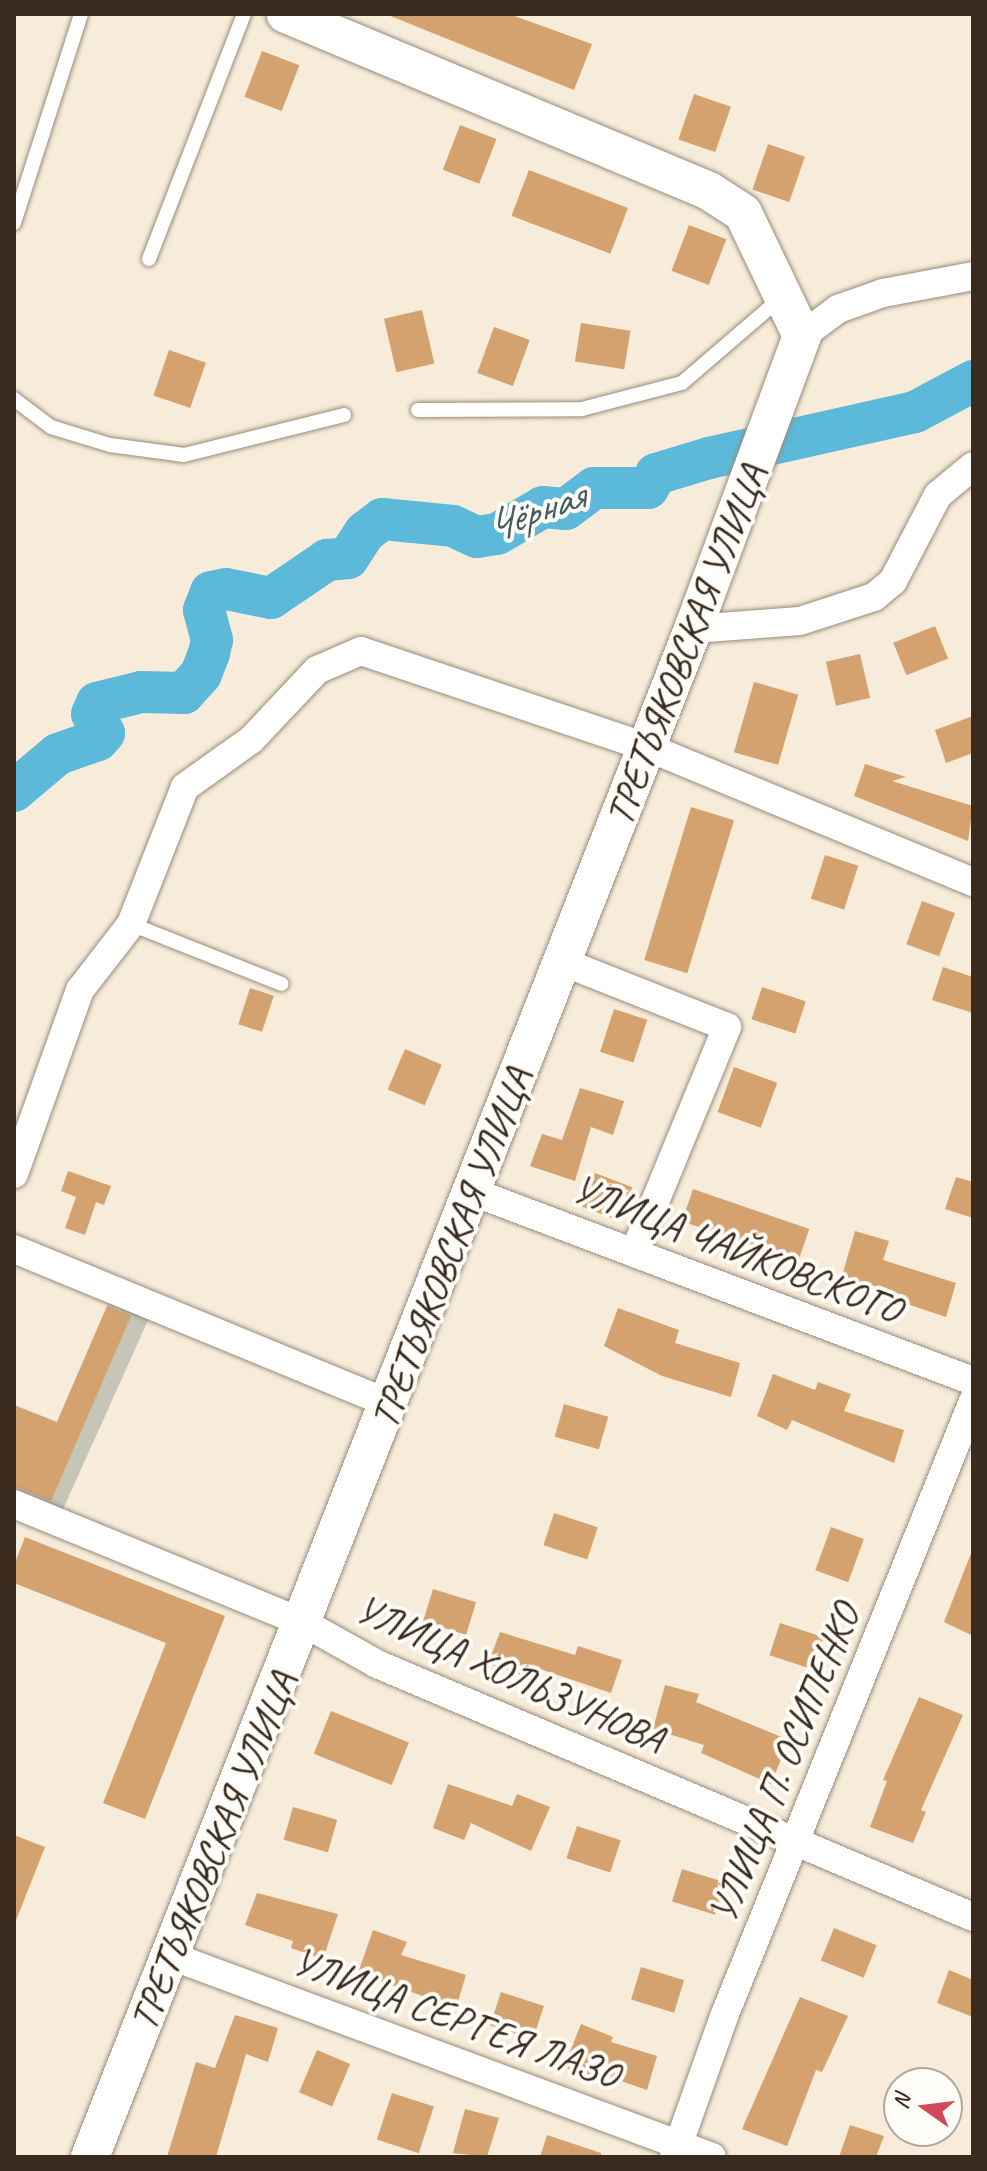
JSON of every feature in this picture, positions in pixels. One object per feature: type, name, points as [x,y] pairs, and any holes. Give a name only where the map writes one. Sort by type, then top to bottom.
[{"type":"street","points":[[285,14],[709,191],[743,213],[783,296],[798,349],[838,309],[883,293],[973,276]]},
{"type":"street","name":"ТРЕТЬЯКОВСКАЯ УЛИЦА","points":[[90,2157],[390,1404],[693,629],[798,349]]},
{"type":"street","points":[[693,629],[800,621],[874,597],[893,581],[938,495],[973,466]]},
{"type":"street","points":[[14,1174],[80,990],[131,924],[185,787],[251,740],[317,670],[361,651],[647,747],[973,882]]},
{"type":"street","points":[[563,962],[727,1027],[634,1253]]},
{"type":"street","name":"УЛИЦА ЧАЙКОВСКОГО","points":[[473,1192],[973,1381]]},
{"type":"street","points":[[14,1249],[390,1404]]},
{"type":"street","name":"УЛИЦА П. ОСИПЕНКО","points":[[677,2150],[725,2014],[972,1411]]},
{"type":"street","name":"УЛИЦА ХОЛЬЗУНОВА","points":[[14,1504],[304,1623],[377,1664],[973,1917]]},
{"type":"street","name":"УЛИЦА СЕРГЕЯ ЛАЗО","points":[[171,1956],[677,2150],[712,2157]]},
{"type":"lane","points":[[14,223],[81,14]]},
{"type":"lane","points":[[149,259],[244,14]]},
{"type":"lane","points":[[418,410],[582,409],[682,383],[783,296]]},
{"type":"lane","points":[[14,399],[51,427],[110,445],[184,455],[344,415]]},
{"type":"lane","points":[[131,924],[282,984]]},
{"type":"shaded area","points":[[109,1302],[154,1307],[60,1516],[14,1497],[14,1406],[53,1431]]},
{"type":"building","points":[[509,14],[592,44],[574,90],[388,15]]},
{"type":"building","points":[[262,51],[299,65],[282,111],[244,97]]},
{"type":"building","points":[[694,94],[731,107],[715,152],[678,139]]},
{"type":"building","points":[[460,125],[496,139],[479,184],[443,170]]},
{"type":"building","points":[[768,144],[805,157],[789,202],[752,189]]},
{"type":"building","points":[[529,170],[628,208],[610,254],[511,216]]},
{"type":"building","points":[[689,225],[726,239],[709,285],[671,271]]},
{"type":"building","points":[[422,310],[434,364],[396,372],[384,319]]},
{"type":"building","points":[[581,323],[630,331],[624,369],[575,362]]},
{"type":"building","points":[[494,327],[530,340],[513,386],[477,373]]},
{"type":"building","points":[[169,350],[206,363],[190,408],[153,395]]},
{"type":"building","points":[[935,626],[948,658],[906,675],[893,643]]},
{"type":"building","points":[[860,654],[870,698],[836,706],[826,662]]},
{"type":"building","points":[[754,682],[798,695],[778,765],[734,752]]},
{"type":"building","points":[[973,716],[973,753],[946,763],[935,730]]},
{"type":"building","points":[[865,764],[906,777],[892,781],[973,806],[968,841],[854,796]]},
{"type":"building","points":[[691,807],[734,820],[687,973],[644,960]]},
{"type":"building","points":[[825,855],[858,866],[844,910],[811,899]]},
{"type":"building","points":[[922,901],[955,913],[939,956],[906,944]]},
{"type":"building","points":[[943,967],[973,977],[973,1013],[932,1000]]},
{"type":"building","points":[[762,987],[806,1001],[795,1034],[751,1019]]},
{"type":"building","points":[[250,988],[274,996],[262,1032],[238,1024]]},
{"type":"building","points":[[614,1009],[647,1020],[633,1063],[600,1052]]},
{"type":"building","points":[[405,1049],[442,1065],[425,1105],[388,1090]]},
{"type":"building","points":[[734,1067],[777,1083],[761,1128],[718,1112]]},
{"type":"building","points":[[580,1088],[624,1101],[613,1135],[591,1127],[575,1181],[530,1166],[542,1134],[562,1140]]},
{"type":"building","points":[[68,1171],[111,1186],[104,1205],[96,1202],[85,1235],[65,1228],[76,1197],[61,1191]]},
{"type":"building","points":[[595,1173],[632,1187],[619,1221],[582,1207]]},
{"type":"building","points":[[956,1177],[973,1182],[973,1218],[945,1209]]},
{"type":"building","points":[[693,1189],[809,1229],[798,1261],[682,1221]]},
{"type":"building","points":[[855,1231],[889,1241],[883,1260],[956,1283],[946,1317],[901,1302],[903,1295],[842,1276]]},
{"type":"building","points":[[107,1306],[131,1316],[51,1501],[14,1486],[14,1405],[57,1422]]},
{"type":"building","points":[[618,1308],[679,1330],[675,1343],[740,1363],[731,1397],[662,1376],[604,1346]]},
{"type":"building","points":[[773,1374],[815,1390],[818,1382],[851,1394],[844,1411],[904,1430],[894,1463],[792,1420],[787,1430],[757,1416]]},
{"type":"building","points":[[564,1404],[608,1417],[599,1449],[555,1437]]},
{"type":"building","points":[[554,1513],[598,1527],[587,1560],[543,1545]]},
{"type":"building","points":[[831,1527],[864,1539],[848,1582],[815,1570]]},
{"type":"building","points":[[25,1537],[225,1616],[145,1819],[103,1803],[166,1643],[14,1583],[14,1565]]},
{"type":"building","points":[[973,1551],[973,1636],[944,1622]]},
{"type":"building","points":[[433,1589],[476,1602],[466,1635],[423,1622]]},
{"type":"building","points":[[780,1623],[824,1637],[813,1670],[769,1655]]},
{"type":"building","points":[[500,1632],[575,1655],[578,1646],[622,1660],[611,1693],[537,1668],[533,1679],[488,1664]]},
{"type":"building","points":[[665,1685],[699,1694],[696,1702],[789,1740],[771,1784],[701,1753],[704,1745],[653,1729]]},
{"type":"building","points":[[919,1697],[963,1715],[921,1810],[926,1812],[913,1843],[870,1827],[887,1781],[883,1780]]},
{"type":"building","points":[[331,1711],[409,1742],[392,1785],[314,1754]]},
{"type":"building","points":[[448,1784],[512,1806],[517,1794],[550,1807],[531,1851],[471,1823],[464,1840],[433,1828]]},
{"type":"building","points":[[293,1807],[337,1820],[328,1852],[284,1840]]},
{"type":"building","points":[[577,1826],[621,1840],[610,1873],[566,1858]]},
{"type":"building","points":[[14,1835],[45,1847],[15,1923],[14,1922]]},
{"type":"building","points":[[682,1869],[725,1882],[715,1915],[672,1902]]},
{"type":"building","points":[[257,1893],[338,1914],[323,1959],[291,1948],[293,1941],[245,1925]]},
{"type":"building","points":[[834,1928],[877,1945],[864,1978],[821,1960]]},
{"type":"building","points":[[373,1930],[407,1942],[401,1955],[466,1975],[456,2008],[358,1973]]},
{"type":"building","points":[[641,1967],[684,1980],[674,2013],[631,2000]]},
{"type":"building","points":[[949,1970],[973,1980],[973,2017],[937,2003]]},
{"type":"building","points":[[501,1992],[544,2006],[533,2039],[490,2025]]},
{"type":"building","points":[[800,1997],[848,2016],[822,2072],[816,2070],[787,2146],[742,2129]]},
{"type":"building","points":[[235,2015],[278,2028],[268,2062],[246,2054],[216,2157],[167,2157],[196,2062],[215,2068]]},
{"type":"building","points":[[581,2024],[613,2037],[611,2042],[657,2056],[647,2090],[598,2073],[595,2081],[564,2067]]},
{"type":"building","points":[[317,2050],[350,2064],[332,2106],[299,2092]]},
{"type":"building","points":[[392,2093],[434,2107],[419,2153],[377,2140]]},
{"type":"building","points":[[465,2109],[499,2118],[487,2157],[453,2153]]},
{"type":"building","points":[[850,2125],[883,2136],[876,2157],[839,2157]]},
{"type":"building","points":[[547,2135],[601,2153],[601,2157],[540,2157]]},
{"type":"waterway","name":"Чёрная","points":[[14,791],[58,754],[98,740],[104,733],[92,714],[97,703],[141,692],[184,693],[201,674],[209,653],[212,640],[204,610],[211,592],[226,589],[271,598],[327,560],[348,558],[365,532],[382,519],[453,526],[477,537],[497,534],[543,507],[566,509],[594,488],[648,488],[656,474],[709,458],[915,412],[973,381]]}]
